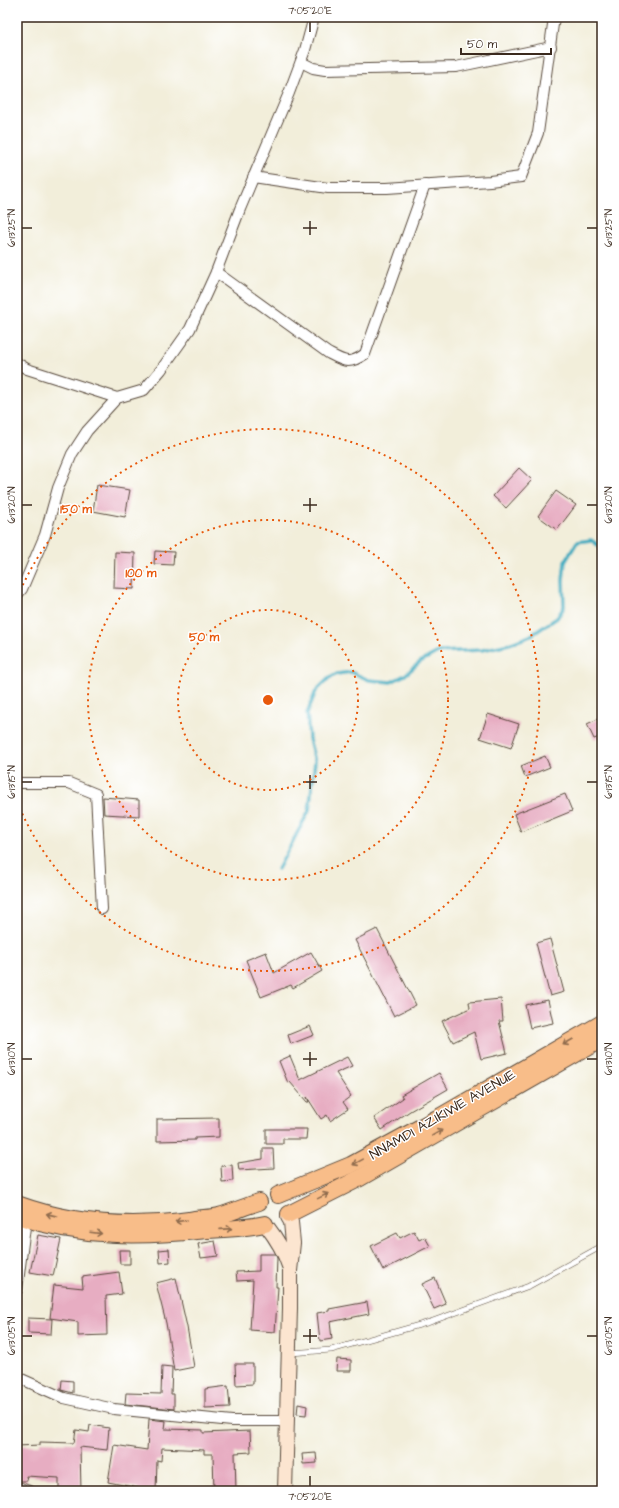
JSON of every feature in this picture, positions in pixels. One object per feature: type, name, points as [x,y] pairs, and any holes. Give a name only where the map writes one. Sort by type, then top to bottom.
[{"type":"main road","name":"NNAMDI AZIKIWE AVENUE","points":[[278,1195],[351,1165],[441,1116],[602,1023]]},
{"type":"main road","name":"NNAMDI AZIKIWE AVENUE","points":[[288,1216],[360,1178],[602,1039]]},
{"type":"main road","points":[[17,1204],[36,1211],[76,1220],[141,1224],[218,1216],[259,1202],[266,1196],[274,1194],[286,1200],[289,1205],[288,1216],[283,1223],[276,1226],[265,1224],[229,1229],[170,1234],[108,1235],[49,1226],[22,1218]]},
{"type":"main road","points":[[259,1202],[257,1208],[260,1219],[279,1242],[286,1256],[290,1271]]},
{"type":"main road","points":[[285,1491],[292,1232],[291,1222],[288,1216]]},
{"type":"street","points":[[17,595],[22,589],[45,535],[58,488],[72,454],[88,431],[117,398],[144,390],[161,370],[190,328],[216,272],[253,177],[289,93],[301,62],[314,17]]},
{"type":"street","points":[[253,177],[328,188],[387,188],[490,181],[521,177],[538,133],[554,17]]},
{"type":"street","points":[[301,62],[313,68],[325,70],[456,67],[551,47]]},
{"type":"street","points":[[216,272],[328,354],[342,361],[355,362],[365,354],[425,185]]},
{"type":"street","points":[[17,363],[27,369],[117,398]]},
{"type":"street","points":[[17,783],[69,783],[96,794],[102,909]]},
{"type":"street","points":[[17,1290],[22,1218]]},
{"type":"street","points":[[17,1376],[64,1398],[114,1409],[232,1421],[287,1421]]},
{"type":"street","points":[[17,1487],[29,1491]]},
{"type":"lane","points":[[289,1353],[331,1350],[430,1322],[529,1286],[602,1246]]},
{"type":"building","points":[[519,468],[532,480],[506,508],[493,496]]},
{"type":"building","points":[[97,485],[130,490],[125,517],[93,511]]},
{"type":"building","points":[[556,491],[576,505],[557,530],[538,516]]},
{"type":"building","points":[[155,551],[174,552],[173,565],[154,564]]},
{"type":"building","points":[[115,552],[135,553],[134,589],[114,588]]},
{"type":"building","points":[[488,714],[519,724],[511,748],[480,738]]},
{"type":"building","points":[[602,717],[602,736],[594,739],[587,724]]},
{"type":"building","points":[[545,756],[550,767],[525,777],[521,766]]},
{"type":"building","points":[[565,794],[572,811],[521,832],[514,814]]},
{"type":"building","points":[[103,797],[139,800],[139,816],[104,814]]},
{"type":"building","points":[[377,929],[416,1005],[394,1016],[355,940]]},
{"type":"building","points":[[550,939],[564,992],[550,996],[536,943]]},
{"type":"building","points":[[266,952],[274,973],[311,952],[322,971],[293,988],[291,985],[261,997],[246,960]]},
{"type":"building","points":[[501,999],[503,1021],[499,1021],[507,1053],[481,1059],[474,1032],[453,1042],[442,1021],[470,1008],[469,1002]]},
{"type":"building","points":[[548,1000],[553,1023],[530,1028],[525,1005]]},
{"type":"building","points":[[310,1026],[314,1035],[291,1044],[288,1035]]},
{"type":"building","points":[[290,1056],[300,1080],[347,1057],[352,1066],[336,1073],[351,1096],[343,1102],[348,1109],[330,1121],[327,1115],[321,1119],[307,1097],[309,1102],[307,1102],[290,1082],[288,1083],[279,1061]]},
{"type":"building","points":[[439,1073],[448,1089],[410,1111],[382,1130],[374,1118],[403,1098],[401,1095]]},
{"type":"building","points":[[219,1118],[219,1137],[195,1138],[195,1140],[157,1141],[157,1119]]},
{"type":"building","points":[[266,1129],[307,1129],[306,1139],[283,1139],[283,1144],[266,1144]]},
{"type":"building","points":[[263,1148],[273,1148],[274,1168],[239,1170],[238,1163],[263,1159]]},
{"type":"building","points":[[232,1165],[233,1181],[222,1182],[221,1166]]},
{"type":"building","points":[[414,1231],[419,1240],[425,1237],[430,1246],[383,1270],[371,1246],[397,1233],[400,1238]]},
{"type":"building","points":[[38,1235],[61,1239],[53,1276],[30,1272]]},
{"type":"building","points":[[215,1241],[218,1256],[201,1258],[198,1244]]},
{"type":"building","points":[[169,1249],[170,1262],[160,1263],[159,1250]]},
{"type":"building","points":[[119,1250],[130,1250],[130,1264],[120,1264]]},
{"type":"building","points":[[259,1254],[275,1254],[277,1258],[276,1287],[278,1287],[275,1332],[250,1330],[253,1280],[237,1281],[236,1272],[259,1271]]},
{"type":"building","points":[[119,1272],[122,1294],[106,1296],[107,1335],[78,1336],[78,1322],[50,1318],[54,1285],[83,1288],[82,1277]]},
{"type":"building","points":[[176,1278],[194,1367],[174,1371],[166,1323],[156,1283]]},
{"type":"building","points":[[435,1278],[446,1304],[434,1309],[422,1284]]},
{"type":"building","points":[[367,1302],[369,1314],[330,1322],[332,1339],[320,1341],[317,1313],[329,1311],[329,1309]]},
{"type":"building","points":[[28,1318],[52,1319],[51,1334],[28,1333]]},
{"type":"building","points":[[337,1359],[351,1360],[351,1371],[336,1371]]},
{"type":"building","points":[[235,1364],[253,1364],[253,1384],[236,1385]]},
{"type":"building","points":[[162,1366],[172,1367],[171,1394],[174,1394],[174,1409],[125,1404],[126,1393],[161,1394]]},
{"type":"building","points":[[62,1380],[73,1381],[73,1393],[61,1390]]},
{"type":"building","points":[[228,1386],[230,1407],[205,1408],[205,1389]]},
{"type":"building","points":[[298,1404],[307,1406],[306,1415],[297,1414]]},
{"type":"building","points":[[149,1419],[166,1421],[165,1429],[203,1430],[203,1433],[250,1431],[251,1452],[235,1453],[236,1491],[214,1491],[213,1454],[204,1454],[204,1450],[162,1448],[161,1461],[157,1460],[156,1491],[138,1491],[138,1488],[108,1482],[114,1445],[147,1450]]},
{"type":"building","points":[[90,1425],[109,1428],[107,1450],[80,1447],[81,1491],[59,1491],[59,1478],[26,1476],[27,1481],[17,1481],[17,1446],[40,1445],[40,1442],[74,1443],[76,1430],[89,1432]]},
{"type":"building","points":[[316,1453],[317,1463],[303,1464],[302,1454]]},
{"type":"waterway","points":[[278,869],[309,811],[315,761],[309,739],[307,713],[316,691],[328,679],[337,674],[351,672],[369,680],[391,682],[405,675],[420,662],[438,652],[482,650],[509,644],[530,636],[557,618],[564,607],[563,580],[565,562],[577,542],[591,540],[602,548]]}]
